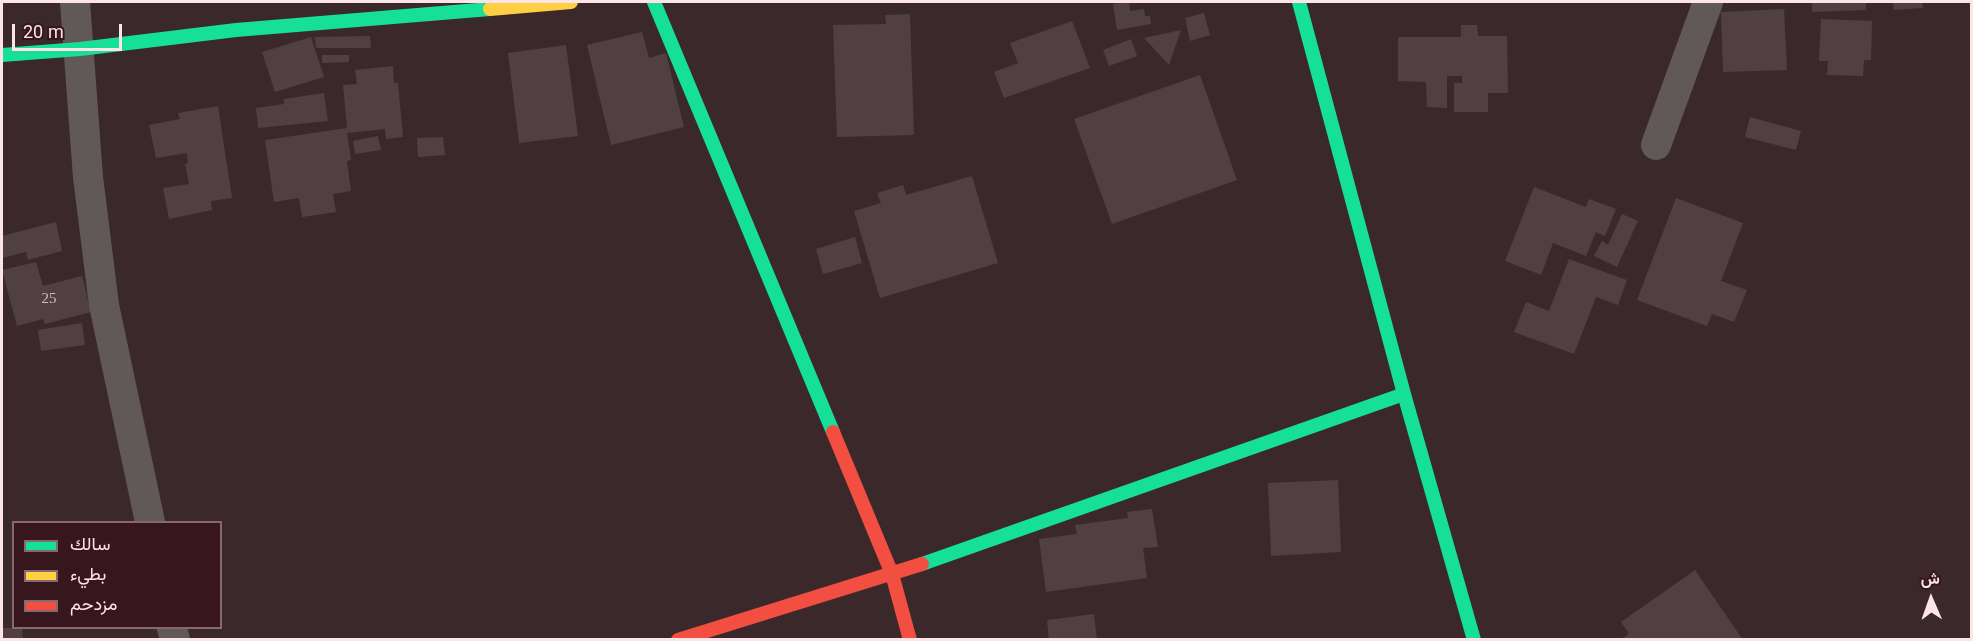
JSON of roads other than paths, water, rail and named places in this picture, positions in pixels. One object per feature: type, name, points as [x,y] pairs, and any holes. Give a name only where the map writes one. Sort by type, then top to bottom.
[{"type":"street","points":[[75,2],[88,177],[104,305],[150,521]]},
{"type":"street","points":[[2,55],[80,49],[236,30],[571,2]]},
{"type":"street","points":[[654,2],[892,574],[910,639]]},
{"type":"street","points":[[1299,2],[1404,394],[1474,639]]},
{"type":"street","points":[[1656,145],[1708,2]]},
{"type":"street","points":[[678,639],[892,574],[1404,394]]}]
